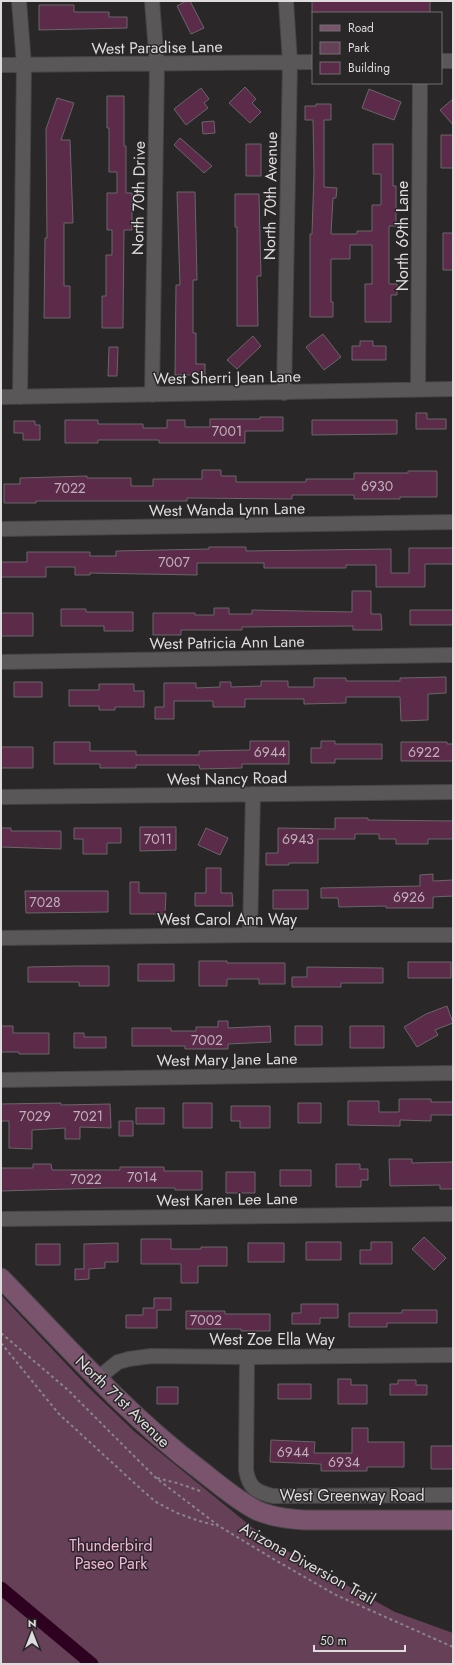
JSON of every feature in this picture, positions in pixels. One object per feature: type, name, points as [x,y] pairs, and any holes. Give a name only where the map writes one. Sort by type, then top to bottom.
[{"type":"street","points":[[19,1],[24,65],[20,397]]},
{"type":"street","name":"North 70th Drive","points":[[152,1],[157,64],[152,395]]},
{"type":"street","name":"North 70th Avenue","points":[[284,393],[290,62],[286,1]]},
{"type":"street","points":[[442,61],[453,61]]},
{"type":"street","name":"West Paradise Lane","points":[[1,65],[312,62]]},
{"type":"street","name":"North 69th Lane","points":[[418,389],[420,84]]},
{"type":"street","name":"West Sherri Jean Lane","points":[[1,397],[453,389]]},
{"type":"street","name":"West Wanda Lynn Lane","points":[[1,529],[453,522]]},
{"type":"street","name":"West Patricia Ann Lane","points":[[1,662],[453,655]]},
{"type":"street","name":"West Nancy Road","points":[[1,797],[453,792]]},
{"type":"street","points":[[250,935],[253,794]]},
{"type":"street","name":"West Carol Ann Way","points":[[1,938],[250,935],[453,935]]},
{"type":"street","name":"West Mary Jane Lane","points":[[1,1080],[453,1073]]},
{"type":"street","name":"West Karen Lee Lane","points":[[1,1219],[453,1214]]},
{"type":"street","name":"North 71st Avenue","points":[[1,1278],[98,1378],[157,1436],[220,1486],[256,1510]]},
{"type":"street","name":"West Zoe Ella Way","points":[[98,1378],[118,1362],[151,1356],[247,1357],[453,1355]]},
{"type":"street","name":"West Greenway Road","points":[[247,1357],[246,1470],[248,1479],[253,1488],[262,1494],[273,1496],[453,1495]]},
{"type":"street","name":"West Greenway Road","points":[[256,1510],[286,1519],[453,1520]]},
{"type":"path","name":"Arizona Diversion Trail","points":[[1,1333],[68,1390],[156,1478],[219,1526],[336,1595],[453,1647]]},
{"type":"path","name":"Arizona Diversion Trail","points":[[1,1343],[59,1414],[156,1502],[177,1513],[219,1526]]},
{"type":"path","points":[[156,1478],[178,1483],[206,1494]]},
{"type":"green space","name":"Thunderbird Paseo Park","points":[[1,1295],[87,1386],[135,1432],[253,1528],[301,1560],[395,1612],[453,1633],[453,1664],[1,1664]]},
{"type":"building","points":[[186,1],[190,1],[204,28],[191,34],[177,6]]},
{"type":"building","points":[[312,1],[430,1],[430,12],[312,12]]},
{"type":"building","points":[[39,5],[74,5],[74,12],[109,12],[109,17],[127,17],[127,28],[39,30]]},
{"type":"building","points":[[245,87],[256,99],[252,103],[261,112],[250,123],[229,103]]},
{"type":"building","points":[[201,88],[209,99],[204,103],[208,108],[186,125],[174,109]]},
{"type":"building","points":[[369,89],[401,102],[394,120],[362,108]]},
{"type":"building","points":[[107,96],[124,96],[126,193],[132,193],[132,230],[124,230],[123,328],[102,328],[102,296],[106,296],[106,255],[112,255],[112,230],[107,230],[107,193],[117,193],[117,172],[109,172]]},
{"type":"building","points":[[57,98],[74,103],[61,140],[70,140],[73,223],[64,223],[64,286],[70,286],[70,318],[44,318],[45,238],[47,238],[46,129]]},
{"type":"building","points":[[453,99],[453,125],[440,110]]},
{"type":"building","points":[[316,104],[331,104],[331,120],[324,120],[324,187],[337,188],[336,198],[333,198],[331,234],[357,234],[357,231],[372,231],[372,205],[381,205],[381,174],[373,174],[373,144],[393,144],[393,186],[396,186],[396,226],[389,226],[389,284],[397,284],[397,295],[391,295],[391,322],[365,322],[365,284],[372,284],[372,245],[350,245],[350,259],[331,259],[331,302],[333,302],[333,317],[310,317],[310,234],[312,234],[314,172],[313,120],[305,120],[305,106],[316,106]]},
{"type":"building","points":[[214,121],[215,133],[203,134],[202,122]]},
{"type":"building","points":[[441,135],[453,135],[453,168],[441,168]]},
{"type":"building","points":[[180,138],[212,166],[204,173],[174,145]]},
{"type":"building","points":[[246,144],[261,144],[261,176],[246,176]]},
{"type":"building","points":[[177,192],[195,192],[197,280],[193,280],[193,333],[196,333],[196,364],[205,364],[205,375],[175,375],[176,285],[180,285]]},
{"type":"building","points":[[235,194],[259,194],[261,276],[257,276],[258,326],[237,326],[237,227],[235,227]]},
{"type":"building","points":[[443,233],[453,233],[453,270],[443,270]]},
{"type":"building","points":[[323,334],[341,357],[324,370],[306,347]]},
{"type":"building","points":[[253,336],[261,346],[237,369],[227,360]]},
{"type":"building","points":[[360,341],[373,341],[373,346],[386,346],[386,360],[352,360],[352,346],[360,346]]},
{"type":"building","points":[[109,347],[118,347],[117,376],[108,376]]},
{"type":"building","points":[[416,413],[427,413],[427,419],[446,419],[446,429],[416,429]]},
{"type":"building","points":[[260,417],[283,417],[283,431],[245,431],[245,443],[159,443],[159,440],[98,440],[98,443],[65,443],[65,420],[98,420],[98,424],[143,424],[143,428],[167,428],[167,420],[185,420],[185,427],[210,427],[210,419],[260,419]]},
{"type":"building","points":[[312,420],[397,420],[397,434],[312,435]]},
{"type":"building","points":[[14,421],[35,421],[35,425],[40,425],[40,440],[23,440],[23,433],[14,433]]},
{"type":"building","points":[[202,470],[221,470],[221,476],[236,476],[236,482],[306,482],[306,479],[354,479],[354,473],[408,473],[408,471],[437,471],[437,497],[354,499],[354,495],[292,495],[292,499],[187,498],[187,501],[36,501],[36,503],[4,503],[4,484],[20,484],[20,478],[87,476],[87,478],[131,478],[131,486],[153,486],[153,479],[202,479]]},
{"type":"building","points":[[209,547],[246,547],[246,551],[391,549],[391,573],[409,573],[409,548],[453,548],[453,564],[425,564],[425,587],[376,587],[376,565],[346,565],[346,568],[264,568],[264,563],[197,563],[197,575],[90,573],[90,575],[75,575],[75,567],[46,567],[46,577],[1,577],[1,562],[27,562],[27,552],[90,552],[90,556],[116,556],[116,551],[209,549]]},
{"type":"building","points":[[352,591],[371,591],[371,614],[381,614],[382,630],[353,630],[353,626],[242,627],[242,630],[181,630],[181,635],[153,635],[153,613],[195,613],[195,615],[214,615],[214,608],[229,608],[229,614],[252,614],[252,610],[352,612]]},
{"type":"building","points":[[61,609],[86,609],[86,612],[133,612],[133,631],[104,631],[104,626],[61,626]]},
{"type":"building","points":[[410,610],[453,610],[453,625],[410,625]]},
{"type":"building","points":[[1,613],[33,613],[33,636],[1,636]]},
{"type":"building","points":[[446,677],[446,693],[428,694],[428,720],[401,721],[400,697],[346,697],[346,703],[304,704],[304,699],[245,699],[245,707],[213,707],[213,701],[174,701],[174,719],[155,719],[155,707],[164,707],[164,683],[196,683],[196,688],[220,687],[220,682],[231,682],[231,687],[261,686],[261,681],[288,681],[288,687],[314,687],[314,678],[346,678],[346,681],[400,681],[400,678]]},
{"type":"building","points":[[14,682],[42,682],[42,697],[14,697]]},
{"type":"building","points":[[99,684],[134,684],[134,691],[144,691],[144,707],[115,707],[115,710],[99,710],[99,706],[69,706],[69,690],[99,690]]},
{"type":"building","points":[[250,741],[289,741],[289,764],[242,764],[242,768],[200,769],[199,765],[136,765],[136,768],[100,768],[100,764],[54,764],[54,742],[90,742],[90,751],[136,751],[136,755],[199,755],[199,751],[250,750]]},
{"type":"building","points":[[321,741],[335,741],[335,744],[382,744],[382,759],[335,759],[335,763],[311,763],[311,748],[321,748]]},
{"type":"building","points":[[401,742],[447,742],[447,744],[453,744],[453,761],[401,761]]},
{"type":"building","points":[[1,747],[33,747],[33,768],[1,768]]},
{"type":"building","points":[[335,818],[453,821],[453,839],[428,839],[428,844],[396,844],[396,839],[379,839],[379,834],[355,834],[355,839],[318,839],[318,863],[266,865],[266,853],[278,853],[278,828],[335,829]]},
{"type":"building","points":[[140,827],[176,827],[176,850],[140,851]]},
{"type":"building","points":[[1,828],[11,828],[11,831],[61,831],[61,849],[1,847]]},
{"type":"building","points":[[74,828],[121,828],[121,843],[107,843],[107,854],[83,854],[83,839],[74,839]]},
{"type":"building","points":[[206,828],[228,838],[220,855],[198,845]]},
{"type":"building","points":[[206,868],[221,868],[221,893],[232,893],[233,906],[195,906],[195,893],[206,893]]},
{"type":"building","points":[[433,874],[433,881],[453,880],[453,896],[433,897],[433,908],[386,908],[386,906],[339,907],[338,898],[321,898],[321,888],[420,886],[420,875]]},
{"type":"building","points":[[130,882],[139,882],[139,893],[166,893],[165,914],[130,914]]},
{"type":"building","points":[[273,890],[308,890],[308,909],[273,909]]},
{"type":"building","points":[[25,891],[108,891],[108,912],[26,913]]},
{"type":"building","points":[[199,961],[227,961],[227,963],[285,963],[285,984],[259,984],[259,979],[227,979],[227,986],[199,986]]},
{"type":"building","points":[[408,962],[451,962],[451,978],[408,978]]},
{"type":"building","points":[[138,964],[174,964],[174,981],[138,981]]},
{"type":"building","points":[[109,966],[109,986],[79,986],[79,982],[28,982],[28,967]]},
{"type":"building","points":[[307,967],[383,968],[383,983],[341,983],[341,987],[292,987],[292,977],[307,977]]},
{"type":"building","points":[[447,1006],[453,1023],[435,1030],[438,1035],[417,1047],[404,1027],[426,1014]]},
{"type":"building","points":[[218,1021],[228,1021],[228,1028],[270,1026],[271,1042],[228,1044],[228,1049],[185,1049],[185,1046],[132,1046],[132,1028],[171,1028],[171,1031],[196,1031],[196,1027],[218,1027]]},
{"type":"building","points":[[1,1026],[13,1026],[13,1033],[49,1033],[49,1054],[19,1054],[19,1052],[1,1052]]},
{"type":"building","points":[[295,1026],[322,1026],[322,1045],[295,1045]]},
{"type":"building","points":[[350,1026],[384,1026],[384,1048],[350,1048]]},
{"type":"building","points":[[74,1033],[84,1033],[84,1037],[106,1037],[106,1048],[74,1048]]},
{"type":"building","points":[[399,1099],[431,1099],[431,1102],[453,1102],[453,1115],[431,1115],[431,1121],[400,1120],[400,1126],[348,1125],[348,1101],[379,1101],[379,1112],[399,1112]]},
{"type":"building","points":[[61,1103],[61,1105],[110,1104],[111,1128],[80,1127],[80,1139],[65,1139],[65,1128],[32,1130],[32,1149],[9,1148],[9,1121],[1,1121],[1,1104]]},
{"type":"building","points":[[183,1103],[212,1103],[212,1128],[183,1128]]},
{"type":"building","points":[[298,1103],[321,1103],[321,1123],[298,1123]]},
{"type":"building","points":[[231,1106],[270,1106],[270,1128],[240,1128],[240,1121],[231,1121]]},
{"type":"building","points":[[136,1108],[164,1108],[164,1124],[136,1124]]},
{"type":"building","points":[[119,1121],[133,1121],[133,1136],[119,1136]]},
{"type":"building","points":[[389,1159],[412,1159],[412,1163],[453,1162],[453,1189],[440,1189],[440,1185],[390,1186]]},
{"type":"building","points":[[33,1164],[51,1164],[52,1170],[120,1170],[120,1167],[164,1167],[164,1171],[202,1171],[202,1190],[175,1190],[175,1188],[105,1188],[1,1191],[1,1168],[33,1168]]},
{"type":"building","points":[[336,1164],[360,1164],[360,1169],[368,1169],[368,1180],[361,1180],[361,1187],[336,1187]]},
{"type":"building","points":[[280,1170],[311,1170],[311,1186],[280,1186]]},
{"type":"building","points":[[226,1172],[255,1172],[255,1193],[226,1193]]},
{"type":"building","points":[[424,1237],[446,1258],[434,1270],[412,1249]]},
{"type":"building","points":[[141,1239],[171,1239],[171,1249],[227,1247],[227,1266],[198,1266],[198,1283],[181,1283],[181,1264],[141,1264]]},
{"type":"building","points":[[306,1242],[341,1242],[341,1260],[306,1260]]},
{"type":"building","points":[[371,1242],[392,1242],[392,1264],[360,1264],[360,1250],[371,1250]]},
{"type":"building","points":[[118,1243],[118,1262],[105,1262],[105,1268],[89,1269],[89,1279],[75,1280],[75,1269],[84,1269],[84,1244]]},
{"type":"building","points":[[248,1243],[284,1243],[284,1262],[248,1262]]},
{"type":"building","points":[[36,1244],[60,1244],[60,1265],[36,1265]]},
{"type":"building","points":[[154,1298],[171,1298],[171,1310],[157,1310],[157,1328],[126,1328],[126,1315],[143,1315],[143,1308],[154,1308]]},
{"type":"building","points":[[301,1304],[338,1304],[338,1318],[320,1318],[320,1324],[292,1324],[292,1313],[301,1313]]},
{"type":"building","points":[[402,1310],[437,1310],[437,1323],[387,1323],[387,1327],[349,1327],[349,1313],[402,1313]]},
{"type":"building","points":[[186,1311],[225,1311],[225,1314],[270,1314],[270,1331],[241,1331],[241,1329],[186,1329]]},
{"type":"building","points":[[338,1379],[351,1379],[351,1385],[367,1385],[367,1404],[338,1404]]},
{"type":"building","points":[[398,1380],[416,1380],[416,1385],[427,1385],[427,1395],[390,1395],[390,1384],[398,1384]]},
{"type":"building","points":[[278,1384],[311,1384],[311,1399],[278,1399]]},
{"type":"building","points":[[157,1387],[178,1387],[178,1404],[157,1404]]},
{"type":"building","points":[[352,1428],[368,1428],[368,1442],[404,1442],[404,1467],[367,1467],[367,1471],[321,1471],[321,1464],[270,1462],[271,1440],[315,1442],[314,1453],[352,1453]]},
{"type":"building","points":[[431,1446],[453,1446],[453,1469],[431,1469]]},
{"type":"waterway","points":[[1,1588],[92,1664]]}]
